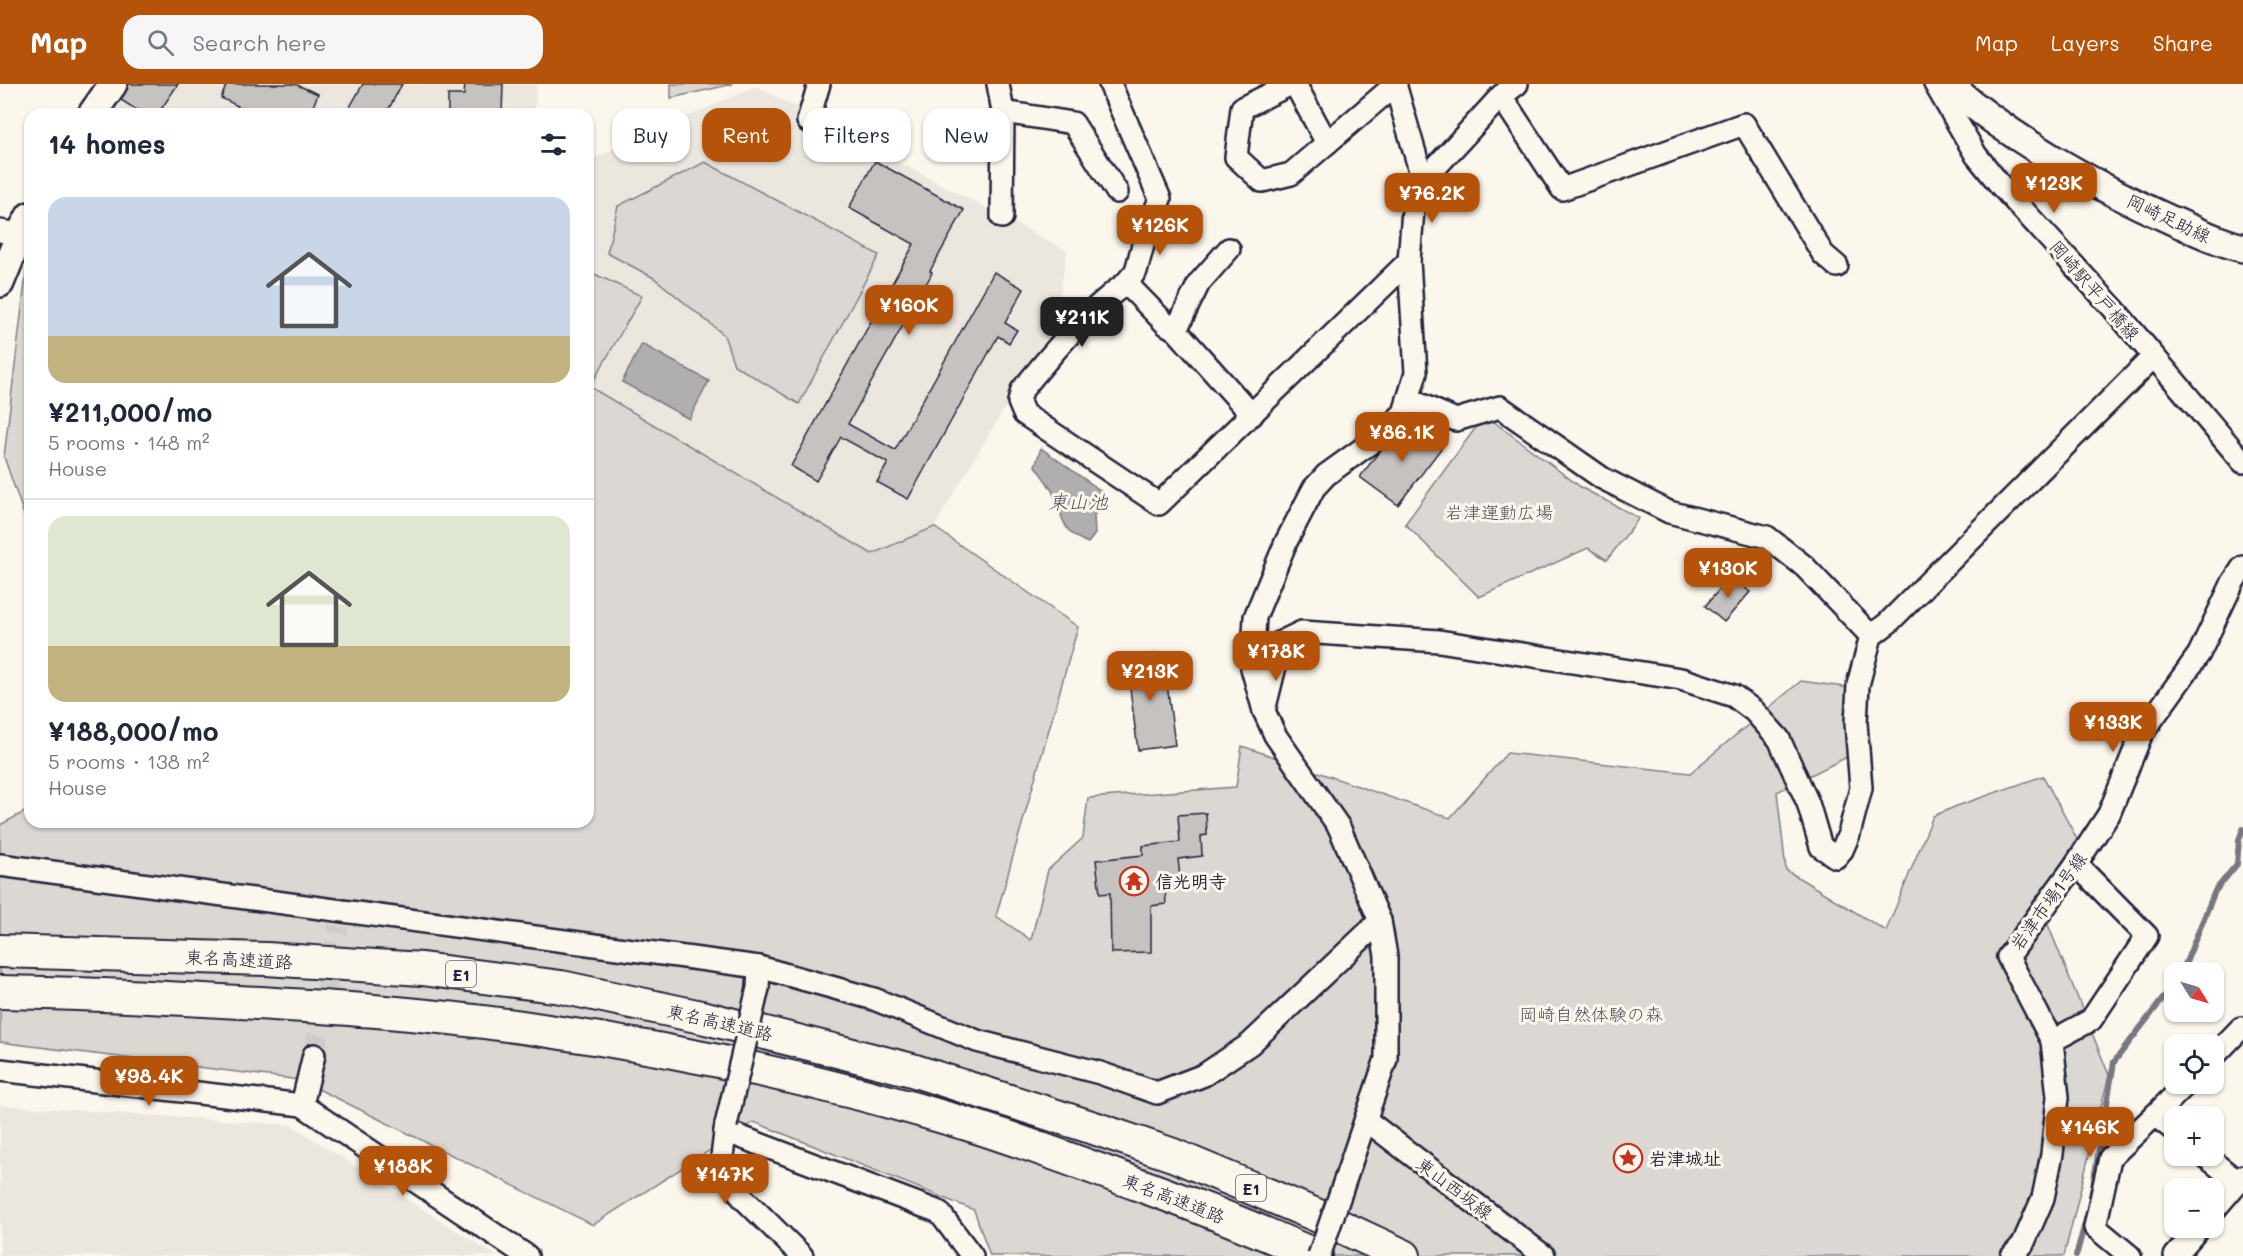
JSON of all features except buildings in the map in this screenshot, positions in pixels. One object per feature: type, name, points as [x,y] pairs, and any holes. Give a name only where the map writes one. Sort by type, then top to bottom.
[{"type":"highway","name":"東名高速道路","points":[[0,951],[266,959],[422,969],[572,990],[706,1018],[912,1070],[1094,1128],[1173,1155],[1316,1215],[1404,1256]]},
{"type":"highway","name":"東名高速道路","points":[[0,992],[58,993],[393,1012],[541,1030],[697,1057],[835,1087],[970,1125],[1258,1229],[1318,1256]]},
{"type":"main road","points":[[96,108],[112,84]]},
{"type":"main road","name":"岡崎足助線","points":[[1948,84],[2044,154],[2161,215],[2223,243],[2243,248]]},
{"type":"main road","points":[[0,283],[17,227]]},
{"type":"street","points":[[812,108],[819,84]]},
{"type":"street","points":[[998,84],[1002,108]]},
{"type":"street","points":[[1110,84],[1160,199],[1147,230],[1136,271],[1126,283],[1104,298],[1070,332],[1022,390],[1019,402],[1024,414],[1159,504],[1409,261]]},
{"type":"street","points":[[1327,143],[1293,84],[1242,108],[1236,157],[1262,181],[1292,174],[1396,84],[1423,181]]},
{"type":"street","name":"岡崎駅平戸橋線","points":[[1935,84],[1976,155],[2001,186],[2113,308],[2243,462]]},
{"type":"street","points":[[1318,1256],[1386,1059],[1386,956],[1380,921],[1339,827],[1275,735],[1264,711],[1251,668],[1255,617],[1286,542],[1314,488],[1326,475],[1369,444],[1404,413],[1416,373],[1409,261],[1413,210],[1423,181],[1509,90],[1562,189],[1744,124],[1823,254],[1837,266]]},
{"type":"street","points":[[1010,113],[1073,123],[1117,192]]},
{"type":"street","points":[[1002,217],[1003,162]]},
{"type":"street","points":[[1176,330],[1199,283],[1229,249]]},
{"type":"street","points":[[1126,283],[1166,324],[1176,330],[1252,415]]},
{"type":"street","points":[[1264,711],[1281,642],[1302,632],[1439,641],[1681,679],[1734,696],[1754,711],[1779,739],[1808,804],[1821,847],[1836,857],[1849,834],[1861,788],[1856,723],[1858,685],[1871,636],[1888,623],[2153,357]]},
{"type":"street","points":[[1408,399],[1455,420],[1500,407],[1602,478],[1669,512],[1767,537],[1804,566],[1871,636]]},
{"type":"street","name":"岩津市場1号線","points":[[2013,1256],[2023,1244],[2043,1198],[2052,1154],[2058,1097],[2052,1041],[2008,957],[2076,864],[2109,814],[2141,735],[2199,654],[2233,582],[2243,567]]},
{"type":"street","points":[[2052,1041],[2091,1020],[2147,936],[2076,864]]},
{"type":"street","points":[[0,866],[341,918],[759,967],[874,999],[977,1041],[1100,1073],[1156,1093],[1204,1075],[1250,1044],[1380,921]]},
{"type":"street","points":[[759,967],[758,988],[726,1128],[721,1165],[743,1197],[802,1256]]},
{"type":"street","points":[[2224,1047],[2243,1029]]},
{"type":"street","points":[[302,1105],[314,1055]]},
{"type":"street","points":[[0,1070],[302,1105],[526,1256]]},
{"type":"street","points":[[2130,1256],[2095,1227],[2110,1158],[2176,1094]]},
{"type":"street","points":[[2155,1115],[2164,1122]]},
{"type":"street","name":"東山西坂線","points":[[1366,1120],[1544,1256]]},
{"type":"street","points":[[726,1128],[939,1212],[972,1256]]},
{"type":"street","points":[[2220,1166],[2240,1179],[2224,1198]]},
{"type":"street","points":[[2175,1256],[2191,1238]]},
{"type":"shaded area","points":[[114,84],[537,84],[535,108],[97,108]]},
{"type":"shaded area","points":[[756,86],[803,111],[803,162],[899,162],[1067,251],[1055,323],[934,527],[872,554],[594,390],[594,378],[642,296],[594,274],[594,158],[612,150],[612,162],[690,162],[690,115],[702,110],[702,162],[791,162],[791,108],[707,108]]},
{"type":"shaded area","points":[[0,1105],[291,1125],[496,1256],[0,1256]]},
{"type":"green space","points":[[671,84],[733,84],[671,98]]},
{"type":"green space","points":[[705,162],[879,255],[799,404],[734,365],[724,335],[654,278],[607,253],[618,206]]},
{"type":"green space","name":"岡崎自然体験の森","points":[[594,274],[642,296],[594,380]]},
{"type":"green space","points":[[24,291],[24,515],[4,457]]},
{"type":"green space","name":"岡崎自然体験の森","points":[[594,389],[872,554],[934,527],[1078,627],[996,916],[1031,940],[1048,870],[1083,838],[1088,798],[1236,787],[1242,746],[1450,818],[1507,753],[1690,773],[1801,681],[1858,689],[1857,752],[1777,792],[1786,870],[1886,931],[1933,816],[2043,776],[2077,839],[2038,900],[2109,1075],[2064,1256],[990,1256],[974,1210],[754,1122],[593,1225],[300,1080],[0,1042],[0,825],[24,812],[24,828],[594,828]]},
{"type":"green space","name":"岩津運動広場","points":[[1485,415],[1582,488],[1639,518],[1607,560],[1588,548],[1479,597],[1405,524]]},
{"type":"water","points":[[642,344],[709,381],[689,419],[622,382]]},
{"type":"water","name":"東山池","points":[[1041,448],[1101,491],[1107,504],[1094,515],[1095,534],[1088,543],[1072,534],[1064,524],[1052,491],[1035,466]]},
{"type":"waterway","points":[[2186,962],[2215,891],[2237,864],[2239,840],[2243,829]]},
{"type":"waterway","points":[[2090,1203],[2114,1062],[2164,997]]},
{"type":"waterway","points":[[2076,1256],[2087,1216]]},
{"type":"tunnel","points":[[314,1055],[338,926]]},
{"type":"place","name":"信光明寺","points":[[1134,881]]},
{"type":"place","name":"岩津城址","points":[[1628,1158]]}]
